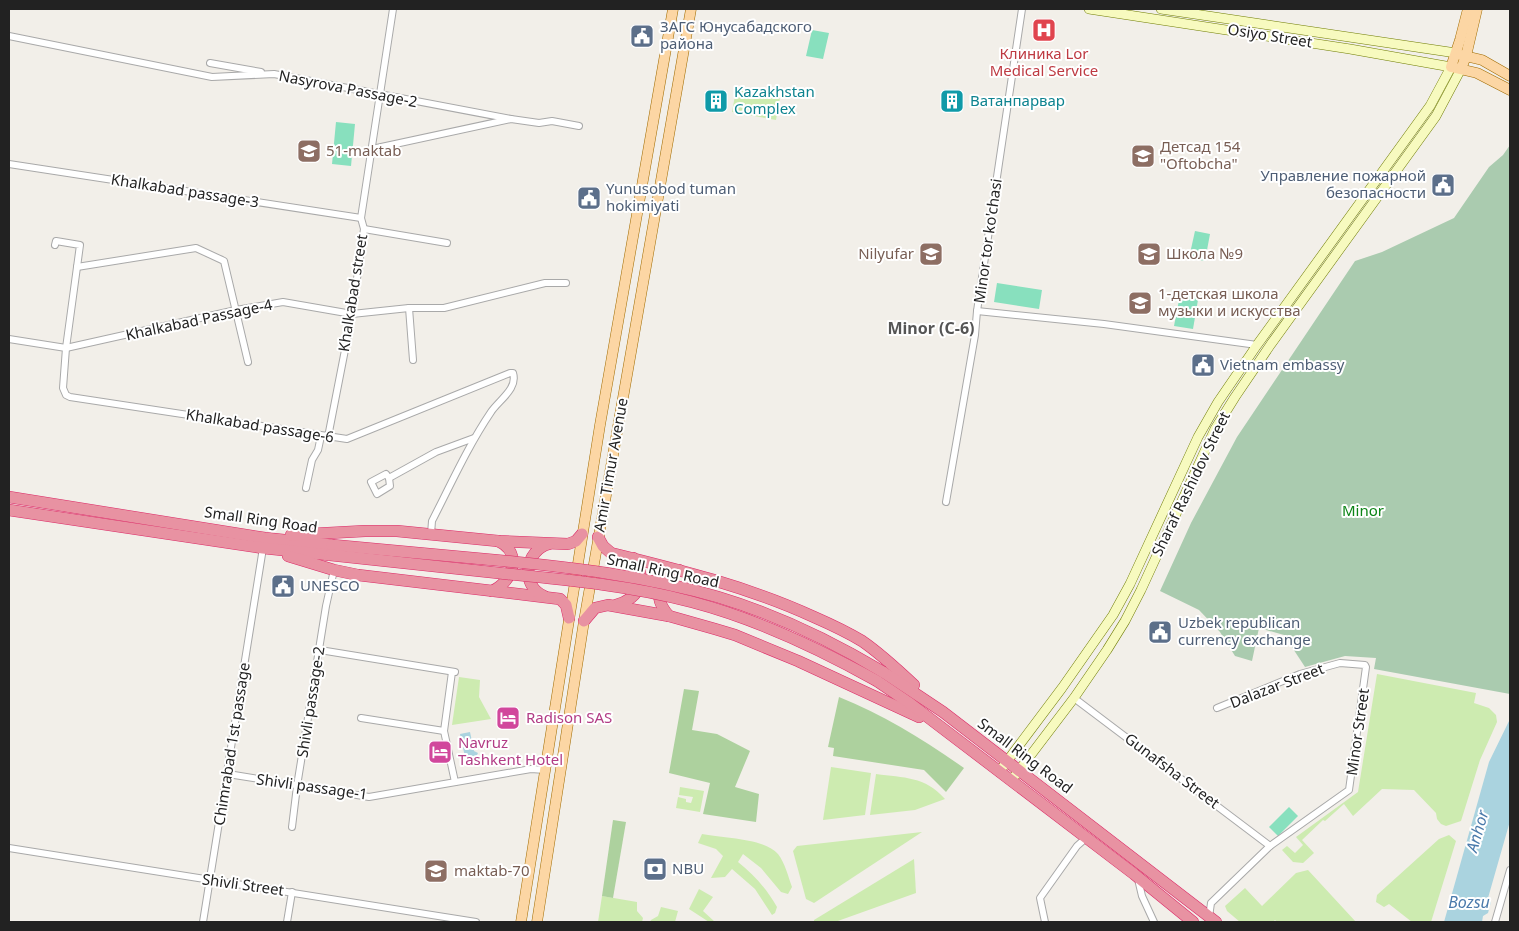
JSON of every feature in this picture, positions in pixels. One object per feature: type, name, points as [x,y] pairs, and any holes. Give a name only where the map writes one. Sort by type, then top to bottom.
[{"type":"highway","name":"Small Ring Road","points":[[9,497],[264,543]]},
{"type":"highway","name":"Small Ring Road","points":[[9,510],[331,550],[566,568],[621,576],[694,591],[745,606],[812,633],[846,650],[880,676],[908,702],[1193,922]]},
{"type":"highway","points":[[264,543],[364,531],[431,534],[551,544],[572,543],[582,534]]},
{"type":"highway","points":[[598,537],[606,550],[681,570],[776,600],[835,627],[860,640],[892,665],[943,712]]},
{"type":"highway","points":[[492,590],[505,583],[512,567],[513,558],[511,550],[505,544],[498,541]]},
{"type":"highway","points":[[264,543],[333,573],[560,599],[568,610],[569,618]]},
{"type":"highway","points":[[544,597],[534,589],[529,578],[528,569],[534,553],[540,547],[551,544]]},
{"type":"highway","points":[[616,606],[631,598],[640,586],[640,571],[633,558]]},
{"type":"highway","points":[[669,616],[661,603],[659,588],[666,575],[673,571],[681,570]]},
{"type":"highway","points":[[584,621],[595,608],[603,605],[616,606],[669,616],[735,635],[798,661],[938,725]]},
{"type":"highway","name":"Small Ring Road","points":[[880,676],[943,712],[1212,920]]},
{"type":"main road","points":[[674,9],[658,93],[668,90],[676,94]]},
{"type":"main road","name":"Amir Timur Avenue","points":[[536,922],[598,537],[690,9]]},
{"type":"main road","name":"Osiyo Street","points":[[1089,9],[1359,50],[1456,68]]},
{"type":"main road","name":"Osiyo Street","points":[[1161,9],[1461,54]]},
{"type":"main road","name":"Sharaf Rashidov Street","points":[[1461,54],[1468,9]]},
{"type":"main road","name":"Sharaf Rashidov Street","points":[[1011,781],[1074,698],[1107,650],[1141,590],[1211,438],[1228,409],[1271,344],[1446,100],[1477,9]]},
{"type":"main road","points":[[1461,54],[1482,60],[1510,76]]},
{"type":"main road","points":[[1456,68],[1486,77],[1510,90]]},
{"type":"main road","name":"Sharaf Rashidov Street","points":[[999,772],[1094,644],[1112,615],[1130,584],[1202,430],[1218,402],[1256,345],[1456,68]]},
{"type":"main road","name":"Amir Timur Avenue","points":[[521,922],[582,534],[658,93]]},
{"type":"main road","points":[[609,377],[625,379]]},
{"type":"main road","points":[[527,885],[542,887]]},
{"type":"street","name":"Khalkabad street","points":[[328,437],[352,314],[364,230],[361,218],[393,9]]},
{"type":"street","name":"Minor tor ko'chasi","points":[[946,502],[970,371],[977,310],[1022,9]]},
{"type":"street","name":"Nasyrova Passage-2","points":[[9,36],[212,77],[274,74],[511,119]]},
{"type":"street","points":[[210,62],[274,74]]},
{"type":"street","points":[[372,149],[511,119],[540,123],[552,121],[579,126]]},
{"type":"street","name":"Khalkabad passage-3","points":[[9,164],[361,218]]},
{"type":"street","points":[[364,230],[447,243]]},
{"type":"street","points":[[55,245],[56,241],[80,244],[66,348]]},
{"type":"street","points":[[77,267],[200,249],[224,261],[248,362]]},
{"type":"street","name":"Khalkabad Passage-4","points":[[9,339],[66,348],[236,310],[283,302],[352,314],[409,308],[444,308],[545,283],[566,283]]},
{"type":"street","points":[[409,308],[412,360]]},
{"type":"street","points":[[977,310],[1104,324],[1256,345]]},
{"type":"street","name":"Khalkabad passage-6","points":[[66,348],[63,388],[66,395],[347,439],[513,373],[512,387],[492,410],[474,438]]},
{"type":"street","points":[[306,488],[312,460],[318,450],[321,436]]},
{"type":"street","points":[[389,478],[436,452],[474,438]]},
{"type":"street","points":[[431,534],[432,521],[474,438]]},
{"type":"street","name":"Chimrabad 1st passage","points":[[203,922],[264,543]]},
{"type":"street","name":"Shivli passage-2","points":[[292,827],[326,606],[333,573]]},
{"type":"street","points":[[320,650],[453,672],[444,731],[455,782]]},
{"type":"street","name":"Dalazar Street","points":[[1217,708],[1300,674],[1340,663],[1365,665],[1366,668]]},
{"type":"street","name":"Minor Street","points":[[1212,920],[1211,903],[1270,846],[1350,790],[1366,668]]},
{"type":"street","name":"Gunafsha Street","points":[[1074,698],[1270,846]]},
{"type":"street","points":[[360,718],[444,731]]},
{"type":"street","name":"Shivli passage-1","points":[[228,774],[369,797],[531,769],[545,770]]},
{"type":"street","points":[[1045,922],[1040,898],[1077,846],[1086,838]]},
{"type":"street","name":"Shivli Street","points":[[9,848],[476,922]]},
{"type":"street","points":[[1495,922],[1510,870]]},
{"type":"street","points":[[1137,877],[1142,896],[1154,922]]},
{"type":"street","points":[[287,922],[292,892]]},
{"type":"green space","points":[[812,30],[829,33],[823,59],[806,56]]},
{"type":"green space","points":[[736,90],[780,98],[776,120],[732,112]]},
{"type":"green space","points":[[336,122],[355,124],[351,166],[332,164]]},
{"type":"green space","name":"Minor","points":[[1510,145],[1510,694],[1374,669],[1376,658],[1345,656],[1305,667],[1284,635],[1259,628],[1252,661],[1235,656],[1220,632],[1199,610],[1160,591],[1191,523],[1237,437],[1355,261],[1382,252],[1454,218],[1489,167],[1503,155]]},
{"type":"green space","points":[[1195,231],[1210,234],[1205,261],[1189,258]]},
{"type":"green space","points":[[997,283],[1042,290],[1039,309],[994,302]]},
{"type":"green space","points":[[1181,290],[1199,294],[1193,329],[1174,326]]},
{"type":"green space","points":[[1377,674],[1476,693],[1474,703],[1489,708],[1496,715],[1497,722],[1480,760],[1461,821],[1446,826],[1441,824],[1437,819],[1436,813],[1414,790],[1382,789],[1353,816],[1344,804],[1325,821],[1323,820],[1302,840],[1314,853],[1303,863],[1293,862],[1282,850],[1287,846],[1295,853],[1303,845],[1296,837],[1358,792]]},
{"type":"green space","points":[[459,677],[480,680],[479,697],[491,719],[452,725]]},
{"type":"green space","points":[[684,689],[699,691],[692,730],[717,734],[750,751],[735,787],[759,794],[756,822],[703,814],[710,783],[669,773]]},
{"type":"green space","points":[[839,697],[903,729],[964,768],[946,792],[924,770],[833,756],[834,748],[828,747]]},
{"type":"green space","points":[[831,767],[871,773],[865,815],[823,820]]},
{"type":"green space","points":[[876,774],[914,779],[930,786],[945,799],[915,810],[870,815]]},
{"type":"green space","points":[[680,787],[704,791],[700,812],[676,808],[678,797],[686,799],[686,802],[691,803],[693,797],[679,795]]},
{"type":"green space","points":[[1289,807],[1298,816],[1278,836],[1269,827]]},
{"type":"green space","points":[[613,820],[626,822],[613,898],[602,896]]},
{"type":"green space","points":[[922,832],[814,903],[806,899],[793,851],[797,846]]},
{"type":"green space","points":[[702,834],[742,839],[763,845],[778,854],[792,887],[788,894],[781,892],[761,868],[743,854],[738,862],[755,877],[769,894],[777,907],[775,913],[772,915],[755,889],[732,869],[725,877],[711,878],[723,856],[716,849],[698,843]]},
{"type":"green space","points":[[1449,835],[1456,841],[1431,922],[1412,922],[1389,904],[1384,907],[1376,902],[1377,895],[1439,839]]},
{"type":"green space","points":[[914,859],[916,893],[835,922],[814,922],[814,920]]},
{"type":"green space","points":[[1308,870],[1356,922],[1277,922],[1275,920],[1273,922],[1240,922],[1227,911],[1225,906],[1245,888],[1262,906],[1296,873]]},
{"type":"green space","points":[[699,889],[713,897],[703,911],[715,922],[709,922],[689,909]]},
{"type":"green space","points":[[602,896],[637,902],[637,911],[643,918],[642,922],[598,922]]},
{"type":"green space","points":[[661,907],[678,911],[675,922],[650,922],[658,916]]},
{"type":"water","name":"Bozsu","points":[[1510,719],[1510,821],[1488,898],[1491,902],[1488,913],[1483,916],[1482,922],[1444,922],[1489,762]]},
{"type":"water","points":[[470,732],[474,751],[478,753],[476,757],[465,757],[460,734]]},
{"type":"place","name":"Клиника Lor Medical Service","points":[[1044,30]]},
{"type":"place","name":"ЗАГС Юнусабадского района","points":[[642,36]]},
{"type":"place","name":"Kazakhstan Complex","points":[[716,101]]},
{"type":"place","name":"Ватанпарвар","points":[[952,101]]},
{"type":"place","name":"51-maktab","points":[[309,151]]},
{"type":"place","name":"Детсад 154 \"Oftobcha\"","points":[[1143,156]]},
{"type":"place","name":"Управление пожарной безопасности","points":[[1443,185]]},
{"type":"place","name":"Yunusobod tuman hokimiyati","points":[[589,198]]},
{"type":"place","name":"Nilyufar","points":[[931,254]]},
{"type":"place","name":"Школа №9","points":[[1149,254]]},
{"type":"place","name":"1-детская школа музыки и искусства","points":[[1140,303]]},
{"type":"place","name":"Vietnam embassy","points":[[1203,365]]},
{"type":"place","name":"UNESCO","points":[[283,586]]},
{"type":"place","name":"Uzbek republican currency exchange","points":[[1160,632]]},
{"type":"place","name":"Radison SAS","points":[[508,718]]},
{"type":"place","name":"Navruz Tashkent Hotel","points":[[440,752]]},
{"type":"place","name":"NBU","points":[[655,869]]},
{"type":"place","name":"maktab-70","points":[[436,871]]},
{"type":"district","name":"Minor (C-6)","points":[[931,328]]},
{"type":"water label","name":"Anhor","points":[[1477,831]]}]
